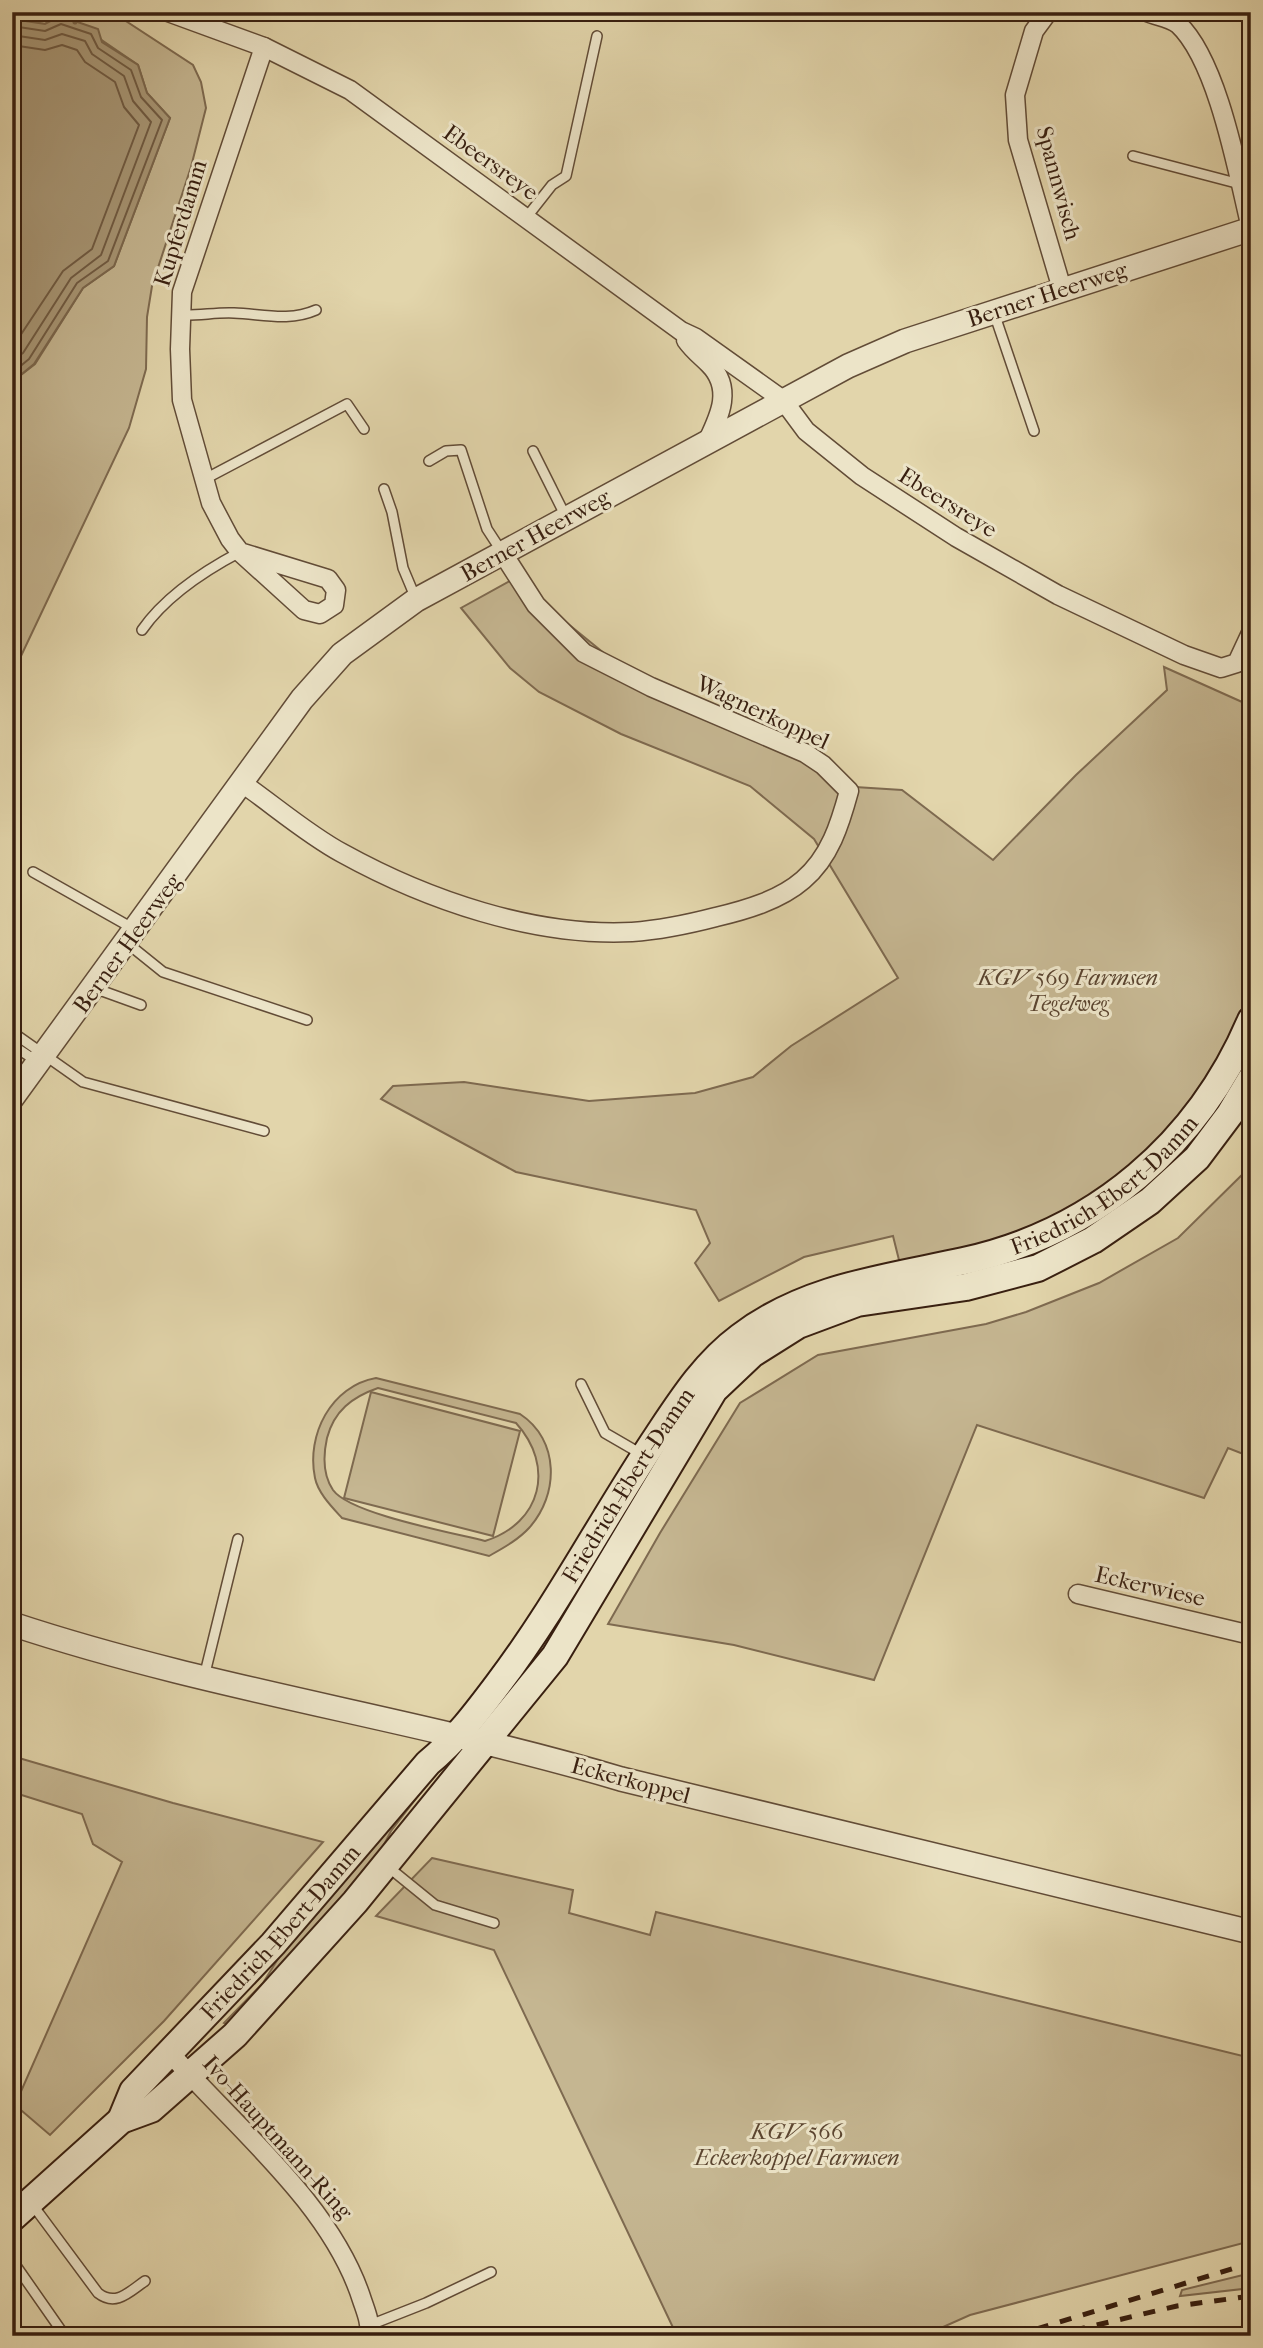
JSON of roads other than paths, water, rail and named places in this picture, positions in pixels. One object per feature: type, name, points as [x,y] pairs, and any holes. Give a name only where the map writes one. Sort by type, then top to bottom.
[{"type":"main road","name":"Friedrich-Ebert-Damm","points":[[121,2120],[133,2091],[273,1944],[443,1740],[533,1639],[644,1455],[699,1375],[740,1337],[788,1307],[852,1284],[968,1260],[1032,1241],[1128,1187],[1176,1140],[1219,1086],[1251,1020]]},
{"type":"main road","name":"Friedrich-Ebert-Damm","points":[[21,2210],[121,2120],[151,2109],[190,2076],[285,1981],[386,1865],[555,1656],[713,1390],[752,1354],[798,1325],[857,1303],[966,1287],[1038,1268],[1093,1240],[1150,1201],[1197,1158],[1230,1114],[1251,1079]]},
{"type":"main road","points":[[438,1801],[443,1740]]},
{"type":"street","points":[[168,12],[264,47]]},
{"type":"street","points":[[1147,12],[1176,23],[1199,52],[1213,85],[1251,228]]},
{"type":"street","name":"Spannwisch","points":[[1044,13],[1034,31],[1015,95],[1018,139],[1062,289]]},
{"type":"street","name":"Ebeersreye","points":[[264,47],[374,106],[681,331],[696,338],[783,400],[806,431],[862,476],[956,537],[1058,595],[1184,655],[1221,668],[1237,663],[1251,632]]},
{"type":"street","name":"Kupferdamm","points":[[240,552],[328,579],[336,590],[334,605],[320,614],[309,612],[240,552],[211,503],[182,400],[180,315],[186,282],[264,47]]},
{"type":"street","name":"Berner Heerweg","points":[[12,1098],[321,675],[367,634],[416,600],[502,552],[848,366],[905,341],[1251,228]]},
{"type":"street","name":"Ebeersreye","points":[[681,331],[691,347],[712,367],[724,392],[722,411],[708,440]]},
{"type":"street","name":"Wagnerkoppel","points":[[242,783],[341,852],[394,878],[460,904],[530,923],[579,930],[633,932],[741,911],[773,898],[803,880],[826,854],[849,791],[823,765],[804,753],[650,687],[584,653],[536,605],[502,552]]},
{"type":"street","name":"Eckerwiese","points":[[1078,1594],[1251,1635]]},
{"type":"street","name":"Eckerkoppel","points":[[12,1624],[63,1641],[443,1740],[487,1742],[621,1779],[1251,1932]]},
{"type":"street","name":"Ivo-Hauptmann-Ring","points":[[170,2053],[312,2206],[338,2241],[355,2277],[370,2330]]},
{"type":"lane","points":[[526,218],[552,185],[566,176],[597,36]]},
{"type":"lane","points":[[1133,156],[1240,184]]},
{"type":"lane","points":[[180,315],[201,317],[233,313],[290,318],[316,310]]},
{"type":"lane","points":[[993,311],[1034,431]]},
{"type":"lane","points":[[205,479],[346,404],[364,429]]},
{"type":"lane","points":[[429,461],[446,451],[461,450],[487,529],[502,552]]},
{"type":"lane","points":[[533,451],[566,518]]},
{"type":"lane","points":[[384,489],[392,512],[403,568],[416,600]]},
{"type":"lane","points":[[142,630],[157,609],[215,565],[240,552]]},
{"type":"lane","points":[[33,872],[131,936],[163,972],[307,1020]]},
{"type":"lane","points":[[94,988],[141,1005]]},
{"type":"lane","points":[[12,1032],[43,1059]]},
{"type":"lane","points":[[12,1045],[83,1082],[264,1131]]},
{"type":"lane","points":[[12,1358],[15,1374]]},
{"type":"lane","points":[[581,1384],[605,1433],[644,1455]]},
{"type":"lane","points":[[204,1676],[238,1539]]},
{"type":"lane","points":[[386,1865],[435,1905],[494,1923]]},
{"type":"lane","points":[[21,2210],[107,2300],[117,2300],[145,2281]]},
{"type":"lane","points":[[12,2260],[65,2336]]},
{"type":"lane","points":[[370,2330],[491,2272]]},
{"type":"water","points":[[60,16],[98,29],[102,42],[138,65],[147,93],[170,118],[114,266],[83,288],[34,364],[12,382],[12,19],[45,24]]},
{"type":"waterway","points":[[75,22],[78,12]]},
{"type":"railway","points":[[1014,2336],[1251,2263]]},
{"type":"railway","points":[[1050,2336],[1177,2306],[1251,2296]]},
{"type":"park label","name":"KGV 569 Farmsen Tegelweg","points":[[1068,990]]},
{"type":"park label","name":"KGV 566 Eckerkoppel Farmsen","points":[[797,2144]]}]
